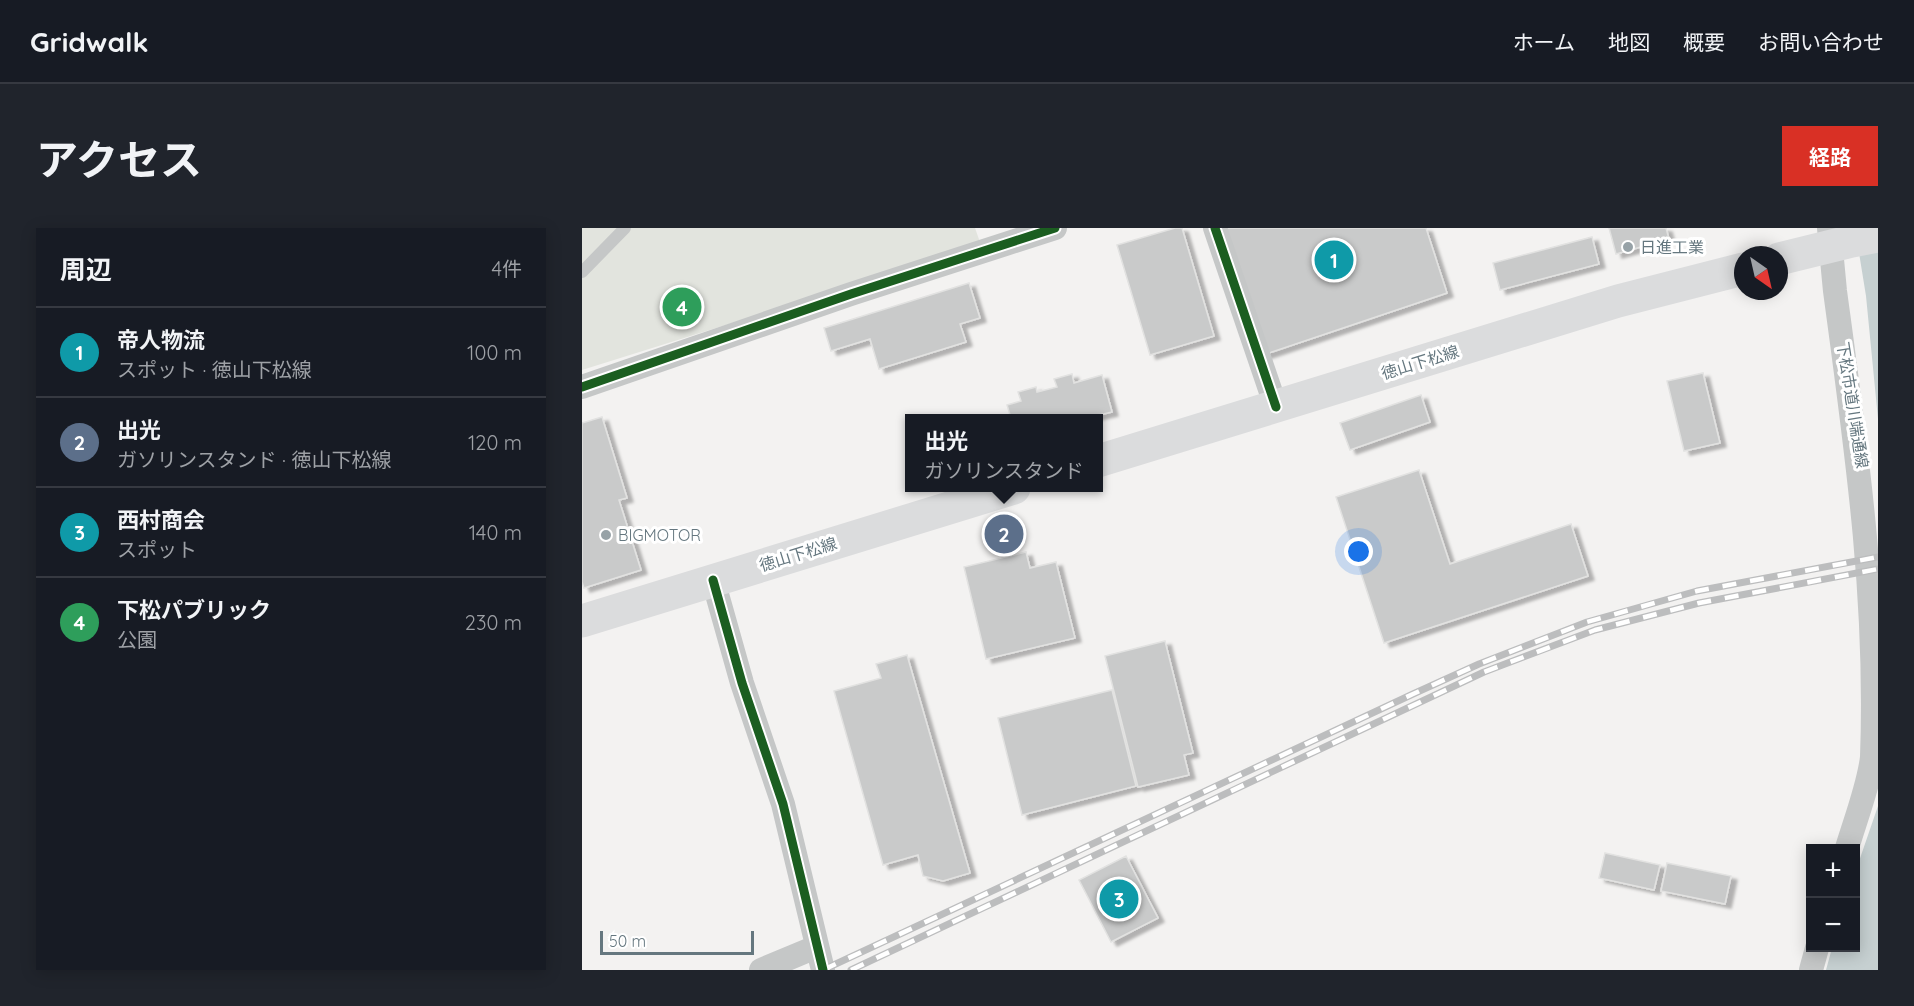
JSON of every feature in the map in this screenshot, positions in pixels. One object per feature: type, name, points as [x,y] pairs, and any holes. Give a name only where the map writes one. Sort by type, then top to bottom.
[{"type":"main road","points":[[1788,256],[1847,238]]},
{"type":"main road","name":"徳山下松線","points":[[1103,459],[1618,301],[1734,271]]},
{"type":"main road","name":"徳山下松線","points":[[582,621],[1001,492]]},
{"type":"street","points":[[582,387],[851,294],[1055,228]]},
{"type":"street","points":[[1215,228],[1276,407]]},
{"type":"street","name":"下松市道川端通線","points":[[1847,238],[1835,290],[1866,492],[1873,557],[1876,628],[1872,759],[1848,844]]},
{"type":"street","points":[[713,580],[742,683],[783,804],[819,959],[761,970]]},
{"type":"street","points":[[1811,970],[1816,952]]},
{"type":"lane","points":[[582,272],[625,228]]},
{"type":"shaded area","points":[[582,228],[975,228],[981,245],[582,370]]},
{"type":"shaded area","points":[[1855,228],[1878,228],[1878,419],[1866,296]]},
{"type":"shaded area","points":[[1878,806],[1878,970],[1826,970],[1831,952],[1860,952],[1860,858]]},
{"type":"building","points":[[1182,228],[1214,336],[1150,355],[1117,245]]},
{"type":"building","points":[[1221,228],[1426,228],[1447,293],[1263,355]]},
{"type":"building","name":"日進工業","points":[[1609,228],[1666,228],[1669,239],[1616,254]]},
{"type":"building","points":[[1592,237],[1599,264],[1500,290],[1493,263]]},
{"type":"building","points":[[969,283],[980,318],[960,324],[966,342],[879,369],[870,339],[831,351],[824,328]]},
{"type":"building","points":[[1703,373],[1720,443],[1684,451],[1667,381]]},
{"type":"building","points":[[1072,374],[1074,383],[1102,375],[1112,412],[1103,414],[1010,414],[1007,405],[1021,401],[1018,392],[1036,387],[1037,392],[1057,387],[1054,379]]},
{"type":"building","points":[[1421,395],[1430,422],[1350,450],[1340,423]]},
{"type":"building","name":"BIGMOTOR","points":[[602,417],[627,498],[619,500],[641,570],[584,588],[582,582],[582,423]]},
{"type":"building","points":[[1419,470],[1450,564],[1571,524],[1588,576],[1384,643],[1336,497]]},
{"type":"building","points":[[1026,552],[1030,568],[1056,562],[1075,638],[986,659],[964,567]]},
{"type":"building","points":[[1165,641],[1193,753],[1184,755],[1189,775],[1138,787],[1105,656]]},
{"type":"building","points":[[907,655],[970,873],[943,881],[923,876],[918,855],[883,865],[834,691],[881,678],[876,664]]},
{"type":"building","points":[[1112,690],[1136,786],[1022,815],[998,718]]},
{"type":"building","points":[[1605,853],[1660,865],[1654,890],[1599,878]]},
{"type":"building","points":[[1126,856],[1158,918],[1111,942],[1079,880]]},
{"type":"building","points":[[1667,863],[1731,876],[1725,904],[1661,891]]},
{"type":"railway","points":[[823,970],[1479,664],[1587,622],[1697,591],[1878,557]]},
{"type":"railway","points":[[851,970],[1484,672],[1595,630],[1699,603],[1878,569]]},
{"type":"cycle path","points":[[582,387],[851,294],[1055,228]]},
{"type":"cycle path","points":[[1215,228],[1276,407]]},
{"type":"cycle path","points":[[713,580],[742,683],[783,804],[823,970]]},
{"type":"place","name":"日進工業","points":[[1628,247]]},
{"type":"place","name":"帝人物流","points":[[1334,260]]},
{"type":"place","name":"下松パブリック","points":[[682,307]]},
{"type":"place","name":"出光","points":[[1004,534]]},
{"type":"place","name":"BIGMOTOR","points":[[606,535]]},
{"type":"place","name":"西村商会","points":[[1119,899]]}]
